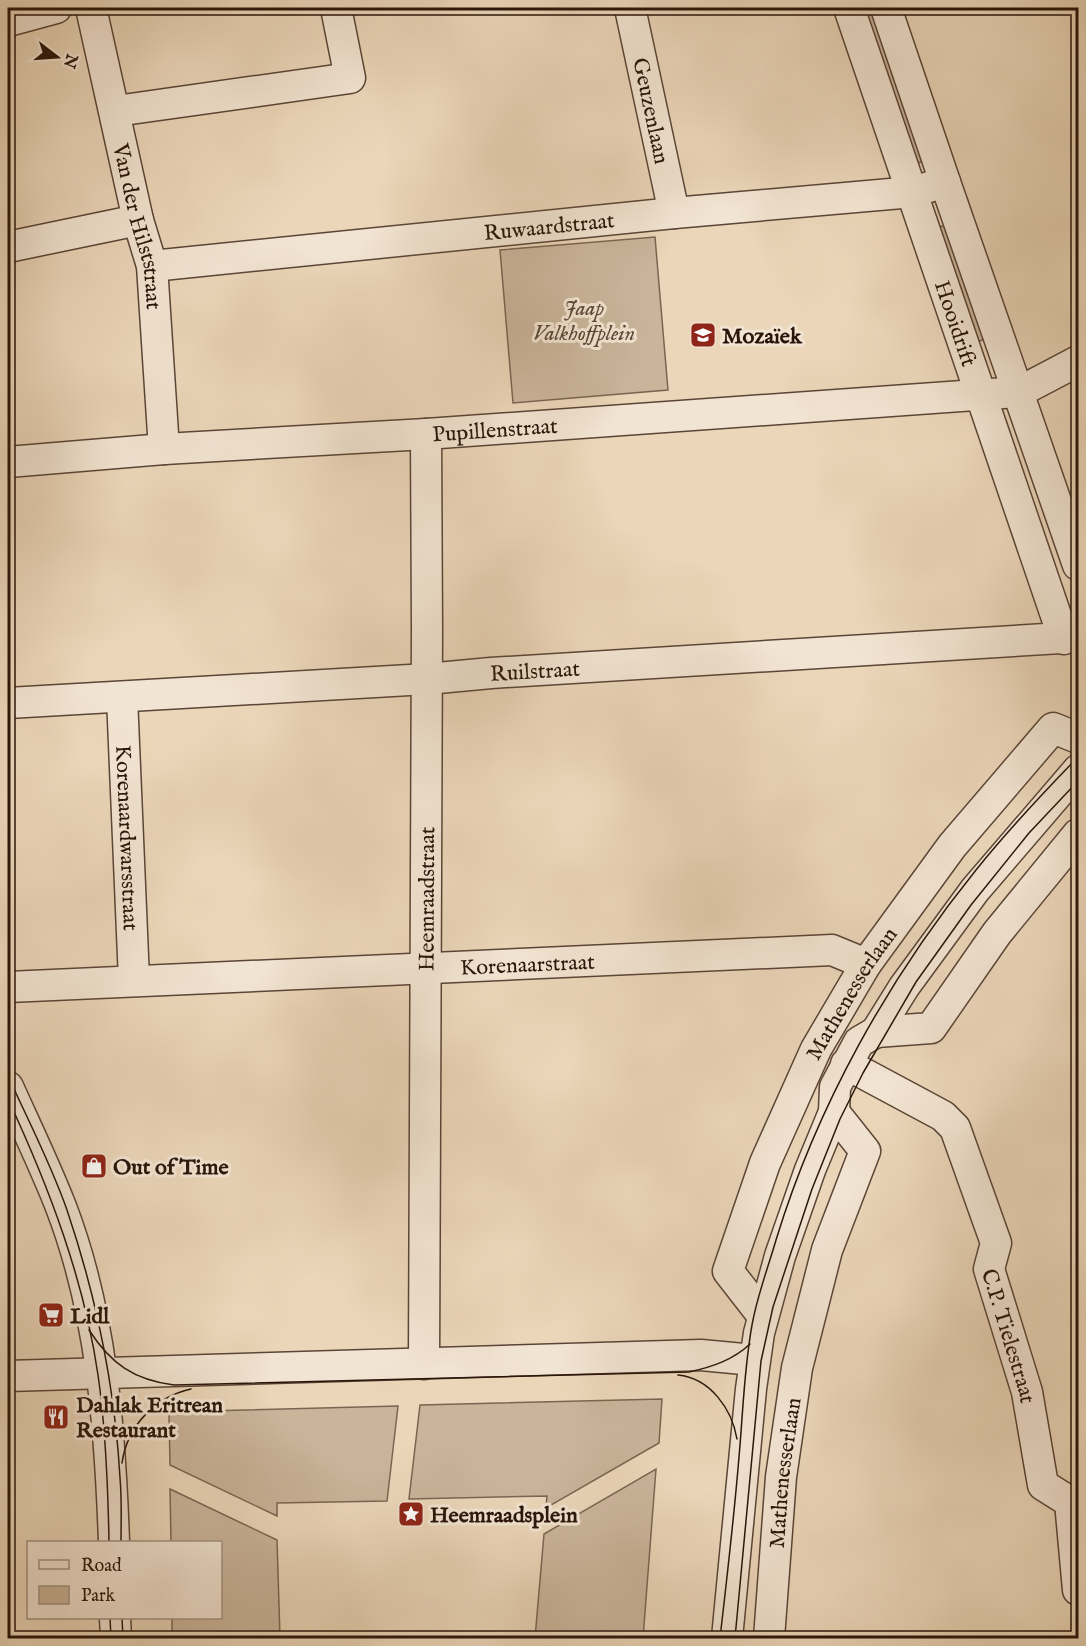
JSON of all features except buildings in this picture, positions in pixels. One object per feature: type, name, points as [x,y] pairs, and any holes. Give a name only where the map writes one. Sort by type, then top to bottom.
[{"type":"street","points":[[8,21],[56,8]]},
{"type":"street","name":"Van der Hilststraat","points":[[91,8],[116,111],[138,220],[152,266],[164,449]]},
{"type":"street","points":[[116,111],[350,78],[336,8]]},
{"type":"street","name":"Geuzenlaan","points":[[630,8],[674,213]]},
{"type":"street","name":"Hooidrift","points":[[849,8],[981,394],[1071,638]]},
{"type":"street","name":"Hooidrift","points":[[886,8],[1078,565]]},
{"type":"street","name":"Ruwaardstraat","points":[[152,266],[674,213],[913,192],[945,182]]},
{"type":"street","points":[[8,247],[138,220]]},
{"type":"street","points":[[1019,392],[1078,361]]},
{"type":"street","name":"Pupillenstraat","points":[[8,462],[164,449],[426,434],[1019,392]]},
{"type":"street","name":"Heemraadstraat","points":[[424,1364],[426,434]]},
{"type":"street","name":"Ruilstraat","points":[[8,703],[427,680],[491,673],[1071,638]]},
{"type":"street","name":"Korenaardwarsstraat","points":[[122,697],[134,980]]},
{"type":"street","name":"Mathenesserlaan","points":[[763,1316],[728,1271],[765,1163],[816,1049],[866,964],[952,846],[1053,728],[1078,738]]},
{"type":"street","name":"Mathenesserlaan","points":[[876,1032],[904,987],[975,890],[1078,770]]},
{"type":"street","name":"Mathenesserlaan","points":[[727,1638],[754,1360],[763,1316],[780,1256],[810,1170],[834,1112],[835,1087],[856,1069],[859,1042],[876,1032],[931,1028],[997,933],[1078,834]]},
{"type":"street","name":"Korenaarstraat","points":[[8,987],[832,950],[866,964]]},
{"type":"street","name":"C.P. Tielestraat","points":[[856,1069],[943,1116],[955,1128],[996,1243],[989,1269],[1027,1392],[1043,1485],[1074,1501],[1078,1590]]},
{"type":"street","points":[[8,1087],[62,1209],[83,1278],[103,1374],[110,1443],[114,1541]]},
{"type":"street","name":"Mathenesserlaan","points":[[769,1638],[781,1477],[797,1368],[827,1250],[865,1151],[834,1112]]},
{"type":"street","points":[[8,1376],[701,1355],[754,1360]]},
{"type":"street","points":[[115,1619],[116,1638]]},
{"type":"green space","points":[[858,8],[879,8],[931,159],[911,165]]},
{"type":"green space","points":[[952,223],[990,337],[975,343],[933,229]]},
{"type":"green space","name":"Jaap Valkhoffplein","points":[[655,237],[668,390],[513,403],[500,250]]},
{"type":"green space","points":[[662,1399],[659,1443],[546,1508],[547,1496],[409,1499],[420,1405]]},
{"type":"green space","points":[[398,1406],[387,1501],[277,1503],[277,1516],[170,1465],[169,1412]]},
{"type":"green space","points":[[656,1469],[643,1638],[535,1638],[544,1534]]},
{"type":"green space","points":[[170,1489],[277,1540],[280,1638],[172,1638],[172,1619],[222,1619],[222,1541],[171,1541]]},
{"type":"tram line","points":[[720,1638],[735,1503],[745,1374],[752,1325],[776,1240],[812,1141],[858,1046],[913,955],[988,855],[1078,757]]},
{"type":"tram line","points":[[735,1638],[761,1361],[773,1307],[812,1189],[840,1119],[863,1073],[916,982],[971,905],[1029,833],[1078,781]]},
{"type":"tram line","points":[[8,1076],[61,1193],[87,1276],[109,1376],[114,1410],[121,1494],[121,1541]]},
{"type":"tram line","points":[[8,1099],[63,1234],[92,1339],[103,1417],[109,1541]]},
{"type":"tram line","points":[[89,1330],[106,1352],[125,1368],[147,1379],[174,1385],[689,1372],[722,1362],[750,1344]]},
{"type":"tram line","points":[[678,1375],[700,1382],[718,1397],[730,1417],[737,1439]]},
{"type":"tram line","points":[[122,1463],[130,1437],[145,1415],[166,1399],[191,1389]]},
{"type":"tram line","points":[[110,1619],[111,1638]]},
{"type":"tram line","points":[[122,1619],[123,1638]]},
{"type":"place","name":"Mozaïek","points":[[703,335]]},
{"type":"place","name":"Out of Time","points":[[94,1166]]},
{"type":"place","name":"Lidl","points":[[51,1315]]},
{"type":"place","name":"Dahlak Eritrean Restaurant","points":[[56,1417]]},
{"type":"place","name":"Heemraadsplein","points":[[411,1514]]}]
